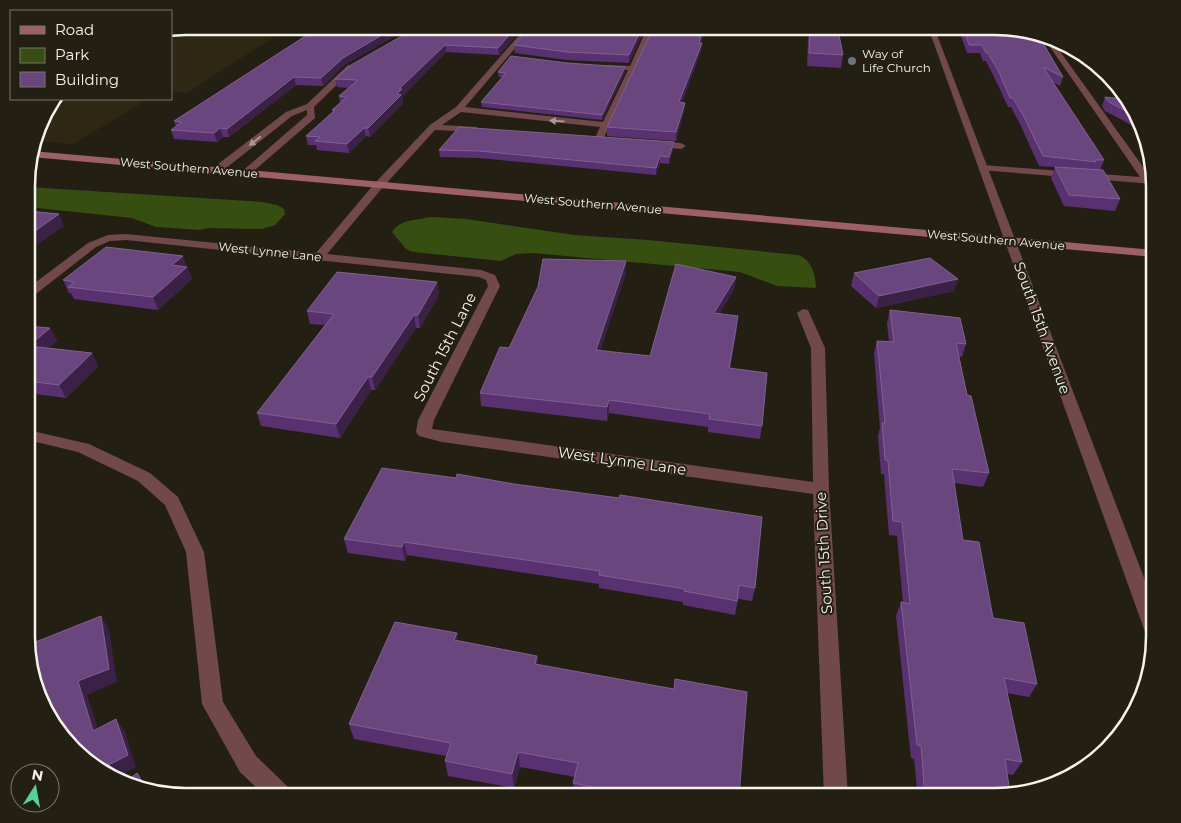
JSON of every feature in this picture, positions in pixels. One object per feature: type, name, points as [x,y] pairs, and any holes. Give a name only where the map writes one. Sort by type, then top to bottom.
[{"type":"main road","name":"West Southern Avenue","points":[[38,155],[1146,253]]},
{"type":"street","points":[[319,258],[379,185],[433,126],[459,109],[509,55],[524,35]]},
{"type":"street","points":[[599,140],[648,35]]},
{"type":"street","name":"South 15th Avenue","points":[[934,35],[1146,608]]},
{"type":"street","points":[[1053,46],[1146,174]]},
{"type":"street","points":[[217,170],[289,114],[310,106],[343,74],[361,61]]},
{"type":"street","points":[[599,66],[633,68]]},
{"type":"street","points":[[245,173],[312,116],[310,106]]},
{"type":"street","points":[[459,109],[516,117],[606,125]]},
{"type":"street","points":[[433,126],[489,131]]},
{"type":"street","points":[[268,130],[294,132]]},
{"type":"street","points":[[645,143],[681,146]]},
{"type":"street","points":[[983,168],[1146,181]]},
{"type":"street","name":"West Lynne Lane","points":[[35,289],[92,245],[108,238],[126,237],[481,274],[492,278]]},
{"type":"street","name":"South 15th Lane","points":[[424,432],[426,420],[494,286],[492,278]]},
{"type":"street","name":"South 15th Drive","points":[[803,313],[818,348],[821,489],[836,788]]},
{"type":"street","name":"West Lynne Lane","points":[[424,432],[442,437],[821,489]]},
{"type":"street","points":[[35,437],[83,448],[144,477],[172,502],[195,552],[213,704],[248,764],[273,788]]},
{"type":"shaded area","points":[[277,35],[187,93],[172,92],[172,36]]},
{"type":"shaded area","points":[[62,100],[147,100],[73,144],[42,142],[46,128]]},
{"type":"green space","points":[[35,187],[262,202],[277,205],[284,209],[285,214],[275,225],[262,229],[208,228],[200,230],[156,227],[132,218],[35,208]]},
{"type":"green space","points":[[431,217],[466,219],[574,235],[648,240],[798,255],[803,257],[812,268],[816,288],[777,286],[740,272],[533,253],[516,254],[501,261],[413,252],[406,249],[392,232],[404,222]]},
{"type":"building","points":[[307,35],[382,35],[343,58],[321,78],[294,77],[227,129],[220,128],[214,133],[171,130],[182,122],[174,121]]},
{"type":"building","points":[[402,35],[509,35],[498,48],[445,45],[399,89],[402,89],[397,94],[401,95],[368,128],[364,128],[347,144],[315,141],[320,137],[306,136],[335,110],[332,110],[347,97],[339,96],[358,80],[335,79],[351,65]]},
{"type":"building","points":[[522,35],[639,35],[629,55],[567,52],[514,45]]},
{"type":"building","points":[[650,35],[701,35],[699,43],[702,43],[679,102],[685,103],[676,132],[607,127]]},
{"type":"building","points":[[810,35],[839,35],[843,55],[809,53]]},
{"type":"building","points":[[966,35],[1005,35],[1043,43],[1063,77],[1043,67],[1104,160],[1095,160],[1096,162],[1043,156],[1023,115],[1013,98],[1010,98],[999,72],[988,53],[986,53],[982,45],[969,45]]},
{"type":"building","points":[[511,56],[567,63],[625,67],[602,115],[481,102],[506,73],[498,72]]},
{"type":"building","points":[[1105,97],[1118,98],[1126,111],[1109,102]]},
{"type":"building","points":[[459,127],[674,142],[669,157],[660,156],[656,168],[479,151],[439,150]]},
{"type":"building","points":[[1055,167],[1103,170],[1120,199],[1069,195]]},
{"type":"building","points":[[35,212],[59,214],[35,231]]},
{"type":"building","points":[[106,247],[183,256],[172,265],[187,267],[153,297],[68,287],[74,282],[63,280]]},
{"type":"building","points":[[930,258],[958,279],[879,296],[854,273]]},
{"type":"building","points":[[543,259],[626,261],[596,350],[650,356],[676,264],[736,277],[714,313],[738,316],[729,368],[767,373],[762,426],[709,419],[710,414],[609,400],[607,407],[480,393],[500,347],[509,348],[538,287]]},
{"type":"building","points":[[337,272],[437,282],[418,315],[414,315],[372,377],[368,377],[336,424],[257,413],[334,314],[307,311]]},
{"type":"building","points":[[890,310],[960,318],[966,344],[956,343],[967,395],[971,396],[989,473],[952,469],[963,540],[979,542],[993,618],[1024,623],[1037,684],[1004,678],[1022,762],[1005,759],[1009,787],[924,788],[921,746],[917,745],[901,602],[910,604],[902,522],[893,521],[888,461],[885,460],[882,423],[885,423],[877,341],[894,342]]},
{"type":"building","points":[[35,327],[50,328],[35,341]]},
{"type":"building","points":[[35,347],[92,353],[59,385],[35,382]]},
{"type":"building","points":[[382,468],[456,478],[457,474],[514,484],[619,498],[620,495],[762,517],[755,588],[739,585],[737,601],[684,591],[685,589],[599,575],[600,571],[404,542],[402,547],[344,539]]},
{"type":"building","points":[[101,616],[109,669],[78,681],[93,731],[116,719],[128,755],[107,766],[72,737],[60,721],[46,695],[38,667],[35,642]]},
{"type":"building","points":[[395,622],[457,633],[454,640],[537,656],[535,664],[674,689],[675,679],[747,692],[740,788],[596,788],[573,783],[578,763],[518,752],[512,774],[445,761],[451,743],[349,724]]},
{"type":"building","points":[[137,773],[142,781],[137,780],[131,777]]},
{"type":"place","name":"Way of Life Church","points":[[852,61]]}]
